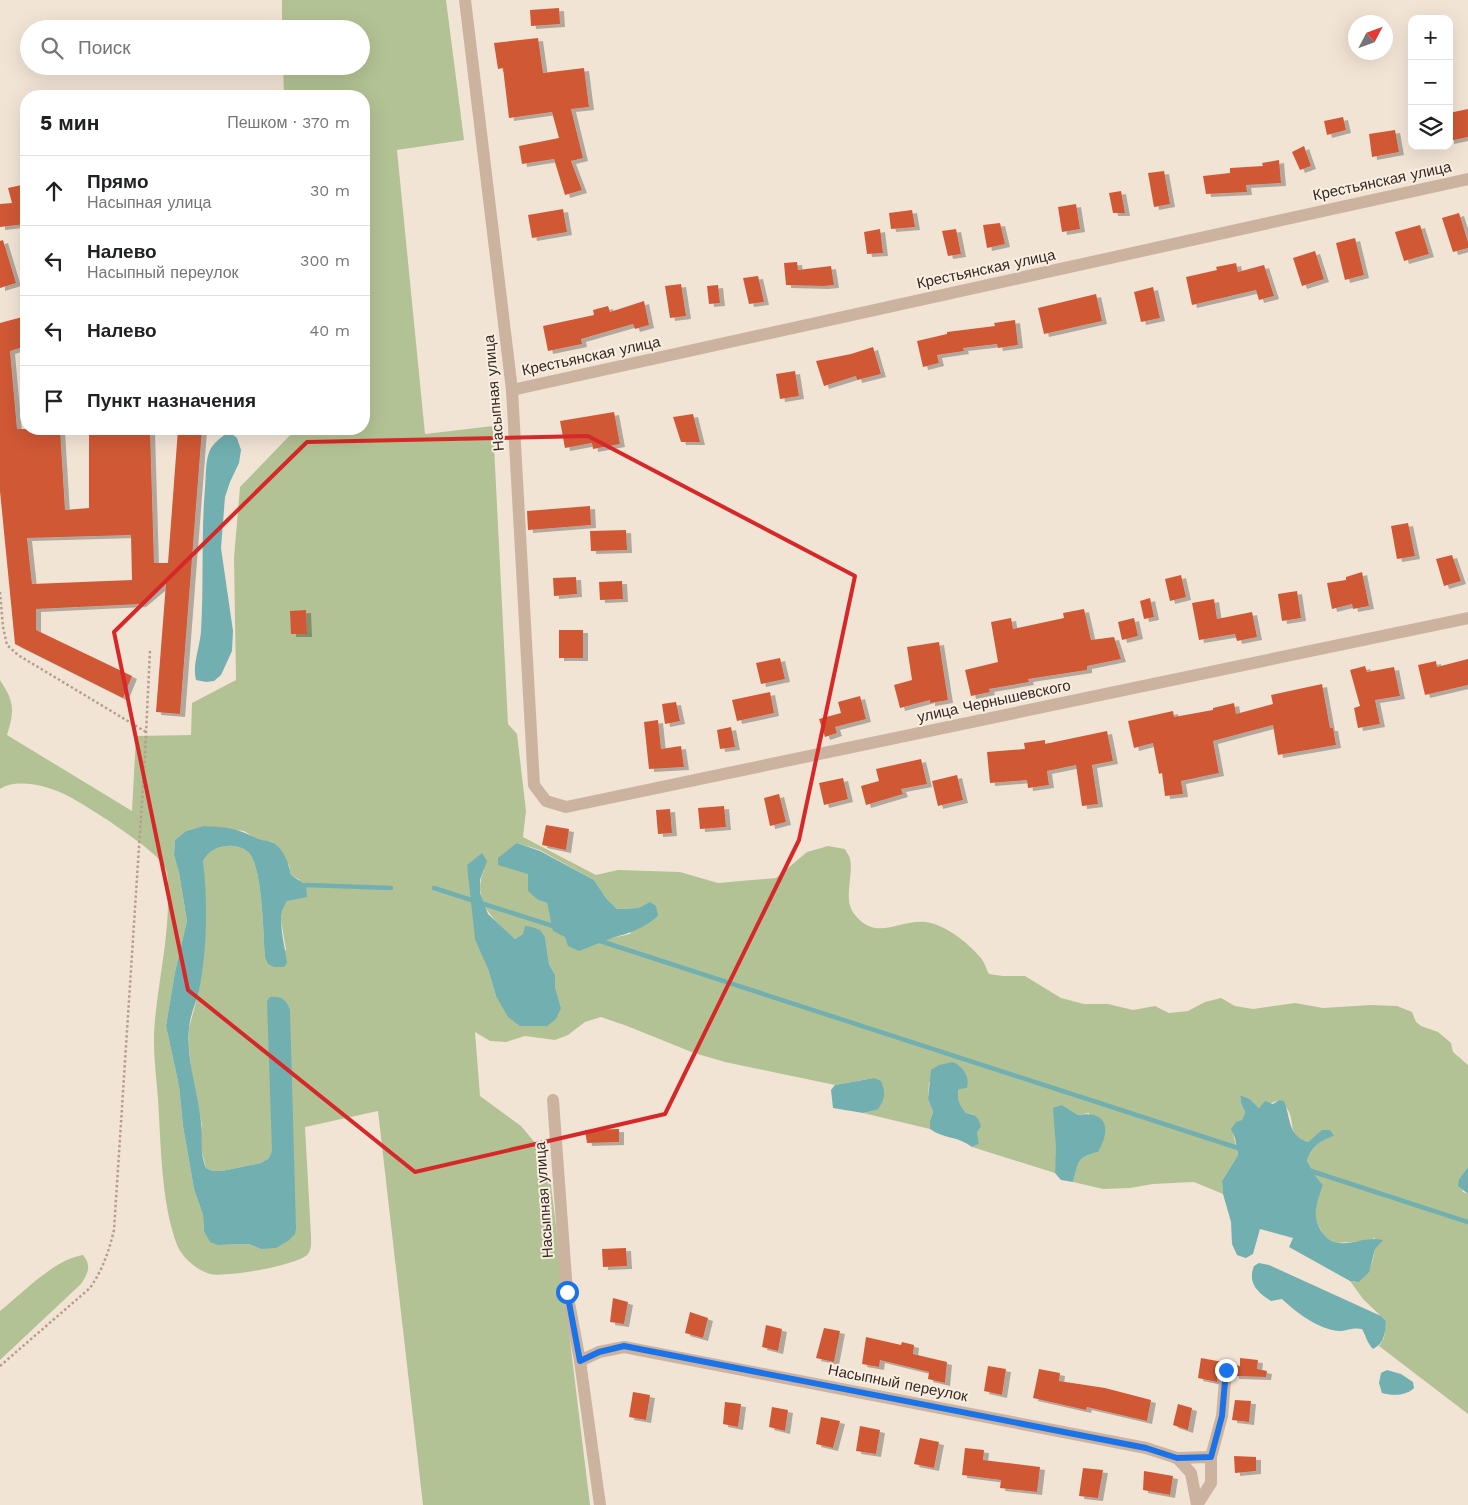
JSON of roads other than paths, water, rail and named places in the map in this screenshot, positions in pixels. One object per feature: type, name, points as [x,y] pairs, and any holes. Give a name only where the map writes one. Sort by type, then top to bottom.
[{"type":"street","name":"Насыпная улица","points":[[465,0],[512,390],[534,784]]},
{"type":"street","name":"Крестьянская улица","points":[[512,390],[1468,179]]},
{"type":"street","name":"улица Чернышевского","points":[[534,784],[546,801],[566,807],[1468,618]]},
{"type":"street","name":"Насыпная улица","points":[[553,1100],[567,1292],[580,1361],[600,1505]]},
{"type":"street","name":"Насыпный переулок","points":[[580,1361],[599,1352],[624,1346],[1146,1448],[1177,1458],[1211,1457]]},
{"type":"street","points":[[1197,1505],[1211,1483],[1211,1457],[1222,1416],[1226,1370]]},
{"type":"street","points":[[1177,1458],[1191,1473],[1197,1505]]},
{"type":"water","points":[[225,435],[233,435],[237,438],[241,450],[239,463],[225,497],[221,548],[233,631],[232,651],[221,675],[214,681],[206,682],[196,680],[195,668],[201,631],[206,469],[210,450]]},
{"type":"water","points":[[203,826],[237,830],[275,844],[285,856],[291,875],[306,885],[307,897],[287,901],[283,907],[281,922],[287,963],[284,967],[274,967],[268,964],[265,957],[260,887],[254,861],[249,853],[236,846],[224,847],[210,852],[203,861],[206,909],[205,943],[202,976],[190,1023],[189,1052],[200,1110],[202,1150],[206,1168],[213,1171],[222,1171],[261,1163],[269,1158],[272,1151],[267,1001],[270,997],[280,998],[287,1003],[290,1010],[296,1228],[295,1234],[288,1241],[276,1248],[261,1249],[249,1244],[218,1245],[210,1242],[204,1231],[203,1215],[194,1189],[183,1126],[179,1086],[166,1026],[175,972],[187,921],[174,855],[175,840],[186,831]]},
{"type":"water","points":[[517,843],[540,851],[594,880],[606,898],[617,909],[639,908],[650,902],[656,906],[658,916],[636,930],[579,951],[568,946],[565,937],[553,931],[547,903],[538,900],[528,891],[528,874],[498,865],[498,858]]},
{"type":"water","points":[[482,853],[487,861],[480,880],[480,893],[488,914],[515,939],[523,934],[525,926],[540,930],[545,937],[549,964],[555,975],[555,987],[561,1008],[556,1019],[547,1026],[520,1026],[508,1017],[496,996],[488,969],[475,939],[467,865]]},
{"type":"water","points":[[953,1062],[963,1069],[967,1076],[967,1088],[959,1089],[958,1099],[960,1105],[966,1113],[972,1114],[979,1120],[981,1126],[977,1132],[979,1144],[972,1147],[967,1143],[930,1129],[933,1112],[928,1099],[931,1070],[939,1065]]},
{"type":"water","points":[[874,1078],[881,1081],[884,1090],[882,1103],[877,1110],[863,1113],[833,1108],[831,1090],[835,1085]]},
{"type":"water","points":[[1240,1095],[1250,1099],[1259,1108],[1265,1101],[1273,1104],[1279,1100],[1284,1101],[1293,1130],[1301,1139],[1308,1142],[1322,1130],[1330,1130],[1334,1136],[1317,1145],[1307,1161],[1323,1185],[1316,1207],[1316,1218],[1320,1229],[1333,1242],[1349,1243],[1374,1239],[1383,1240],[1375,1249],[1369,1272],[1359,1282],[1350,1281],[1289,1247],[1293,1238],[1260,1229],[1253,1254],[1246,1258],[1237,1255],[1232,1244],[1231,1222],[1223,1194],[1222,1181],[1238,1155],[1235,1138],[1231,1129],[1236,1122],[1242,1120],[1245,1112]]},
{"type":"water","points":[[1062,1105],[1078,1115],[1088,1114],[1096,1116],[1104,1123],[1105,1129],[1105,1136],[1098,1152],[1082,1158],[1073,1182],[1061,1180],[1055,1173],[1056,1148],[1053,1108]]},
{"type":"water","points":[[1468,1167],[1468,1194],[1458,1186],[1459,1179]]},
{"type":"water","points":[[1259,1263],[1269,1265],[1381,1316],[1386,1321],[1385,1334],[1382,1341],[1373,1349],[1362,1329],[1331,1330],[1308,1320],[1282,1299],[1271,1301],[1258,1291],[1253,1282],[1252,1272],[1254,1266]]},
{"type":"water","points":[[1387,1370],[1401,1374],[1413,1382],[1414,1388],[1407,1393],[1399,1395],[1382,1393],[1379,1383],[1381,1373]]},
{"type":"waterway","points":[[306,885],[391,888]]},
{"type":"waterway","points":[[434,888],[556,927]]},
{"type":"waterway","points":[[597,940],[1241,1149]]},
{"type":"waterway","points":[[1308,1170],[1468,1222]]}]
